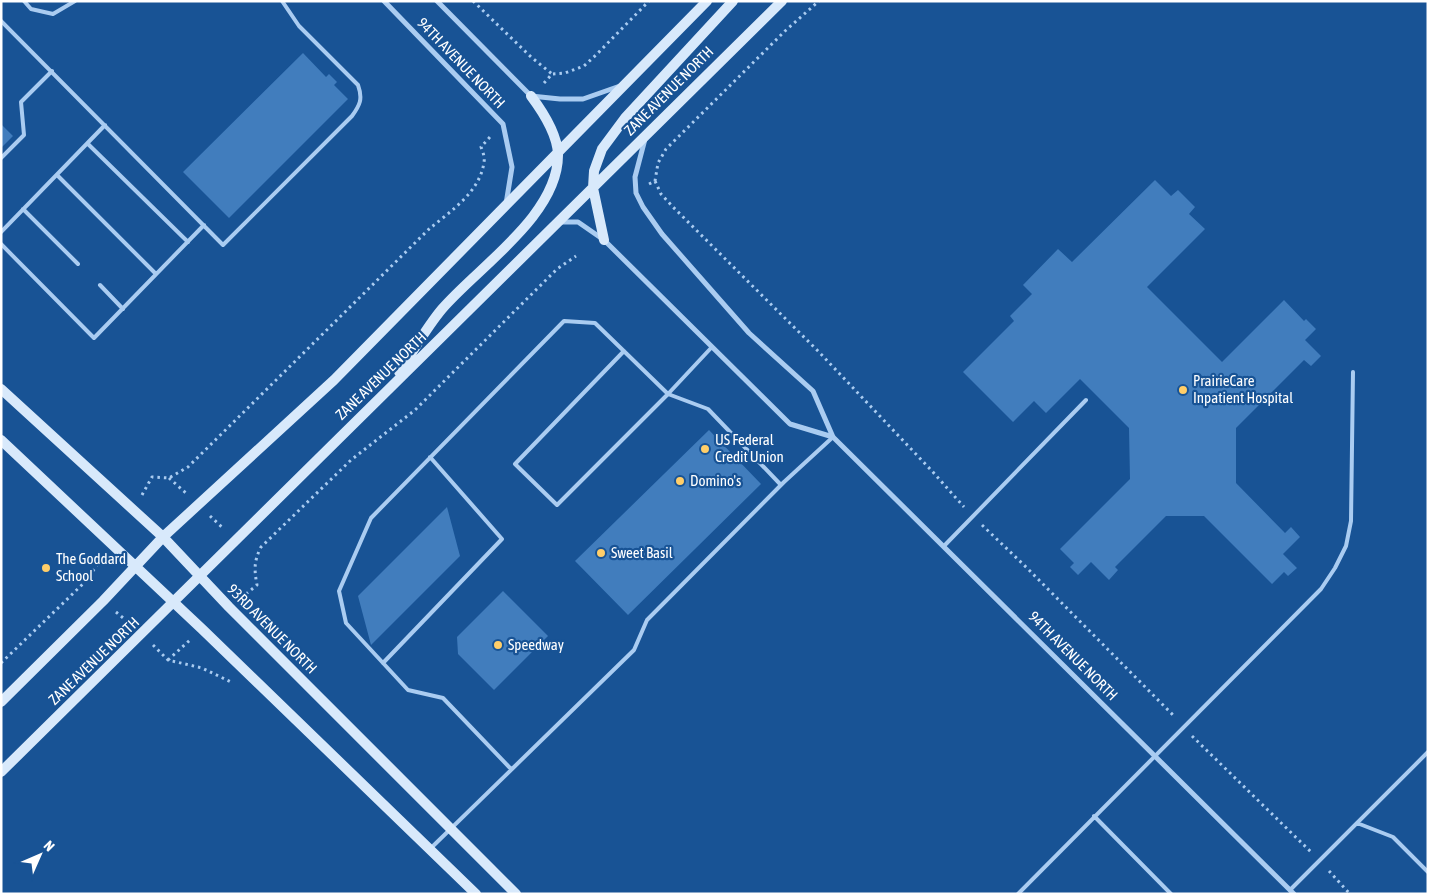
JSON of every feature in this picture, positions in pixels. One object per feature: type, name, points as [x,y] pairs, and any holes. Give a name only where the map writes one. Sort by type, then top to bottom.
[{"type":"main road","name":"ZANE AVENUE NORTH","points":[[1,702],[103,601],[163,537],[334,380],[707,1]]},
{"type":"main road","points":[[604,240],[593,188],[594,171],[602,149],[624,118],[733,1]]},
{"type":"main road","name":"ZANE AVENUE NORTH","points":[[1,772],[142,635],[235,540],[782,1]]},
{"type":"main road","points":[[386,392],[442,310],[512,240],[545,199],[556,177],[558,153],[552,132],[543,112],[531,96]]},
{"type":"main road","name":"93RD AVENUE NORTH","points":[[1,389],[163,537],[199,576],[516,894]]},
{"type":"main road","points":[[1,440],[202,629],[476,894]]},
{"type":"street","name":"94TH AVENUE NORTH","points":[[384,1],[503,124],[512,167],[505,206]]},
{"type":"street","name":"94TH AVENUE NORTH","points":[[437,1],[531,96]]},
{"type":"street","points":[[531,96],[583,99],[626,84]]},
{"type":"street","points":[[646,135],[635,176],[636,193],[643,207],[662,234],[749,333],[813,391],[833,437]]},
{"type":"street","points":[[559,222],[578,222],[604,240],[711,348],[790,424],[833,437]]},
{"type":"street","name":"94TH AVENUE NORTH","points":[[833,437],[1292,892]]},
{"type":"lane","points":[[24,1],[31,8],[53,14],[75,1]]},
{"type":"lane","points":[[1,21],[224,245],[352,116],[360,104],[362,95],[358,86],[299,26],[282,1]]},
{"type":"lane","points":[[1,158],[24,135],[21,102],[52,71]]},
{"type":"lane","points":[[1,232],[105,126]]},
{"type":"lane","points":[[88,144],[188,242]]},
{"type":"lane","points":[[56,175],[156,274]]},
{"type":"lane","points":[[23,210],[78,264]]},
{"type":"lane","points":[[1,244],[94,338],[204,225]]},
{"type":"lane","points":[[100,285],[122,309]]},
{"type":"lane","points":[[511,770],[443,698],[408,690],[346,623],[339,591],[371,518],[564,321],[595,323],[668,394],[708,409],[782,485]]},
{"type":"lane","points":[[624,351],[515,464],[557,505],[668,394],[711,348]]},
{"type":"lane","points":[[1018,894],[1321,588],[1335,568],[1346,546],[1351,521],[1353,372]]},
{"type":"lane","points":[[944,546],[1086,400]]},
{"type":"lane","points":[[429,849],[634,650],[647,620],[782,485],[833,437]]},
{"type":"lane","points":[[382,663],[502,539],[430,457]]},
{"type":"lane","points":[[1292,892],[1428,752]]},
{"type":"lane","points":[[1094,816],[1171,894]]},
{"type":"lane","points":[[1357,823],[1393,837],[1428,872]]},
{"type":"path","points":[[473,1],[530,57],[552,74]]},
{"type":"path","points":[[544,83],[552,74],[584,66],[649,1]]},
{"type":"path","points":[[820,1],[785,31],[666,149],[658,163],[655,181],[661,194],[673,207],[818,351],[932,471],[964,508]]},
{"type":"path","points":[[148,486],[152,477],[169,478],[188,467],[428,230],[467,196],[480,179],[484,161],[482,147],[493,134]]},
{"type":"path","points":[[645,186],[655,181]]},
{"type":"path","points":[[257,585],[255,558],[261,547],[352,460],[415,410],[557,269],[576,256]]},
{"type":"path","points":[[169,478],[235,540]]},
{"type":"path","points":[[981,525],[1033,574],[1174,716]]},
{"type":"path","points":[[1,663],[87,580],[103,601],[168,660],[202,668],[234,684]]},
{"type":"path","points":[[1191,734],[1303,845]]},
{"type":"path","points":[[1335,878],[1350,894]]},
{"type":"building","points":[[303,53],[326,77],[329,74],[337,82],[334,85],[348,99],[229,218],[183,172]]},
{"type":"building","points":[[1,124],[13,136],[1,148]]},
{"type":"building","name":"PrairieCare Inpatient Hospital","points":[[1155,180],[1171,196],[1178,190],[1195,207],[1189,214],[1205,229],[1147,287],[1222,362],[1284,300],[1304,321],[1306,319],[1316,329],[1305,340],[1321,356],[1311,366],[1304,360],[1236,428],[1236,483],[1285,533],[1291,527],[1300,537],[1283,554],[1297,568],[1288,576],[1284,572],[1272,584],[1204,516],[1166,516],[1115,567],[1118,570],[1109,580],[1091,562],[1078,575],[1070,567],[1074,563],[1060,549],[1130,479],[1129,428],[1080,379],[1046,413],[1034,401],[1013,422],[963,372],[1014,321],[1010,316],[1032,294],[1023,285],[1058,249],[1072,262]]},
{"type":"building","points":[[709,430],[761,484],[628,615],[575,561]]},
{"type":"building","points":[[447,507],[460,556],[371,645],[358,596]]},
{"type":"building","name":"Speedway","points":[[503,591],[548,636],[494,690],[458,654],[457,637]]},
{"type":"place","name":"PrairieCare Inpatient Hospital","points":[[1183,390]]},
{"type":"place","name":"US Federal Credit Union","points":[[705,449]]},
{"type":"place","name":"Domino's","points":[[680,481]]},
{"type":"place","name":"Sweet Basil","points":[[601,553]]},
{"type":"place","name":"The Goddard School","points":[[46,568]]},
{"type":"place","name":"Speedway","points":[[498,645]]}]
